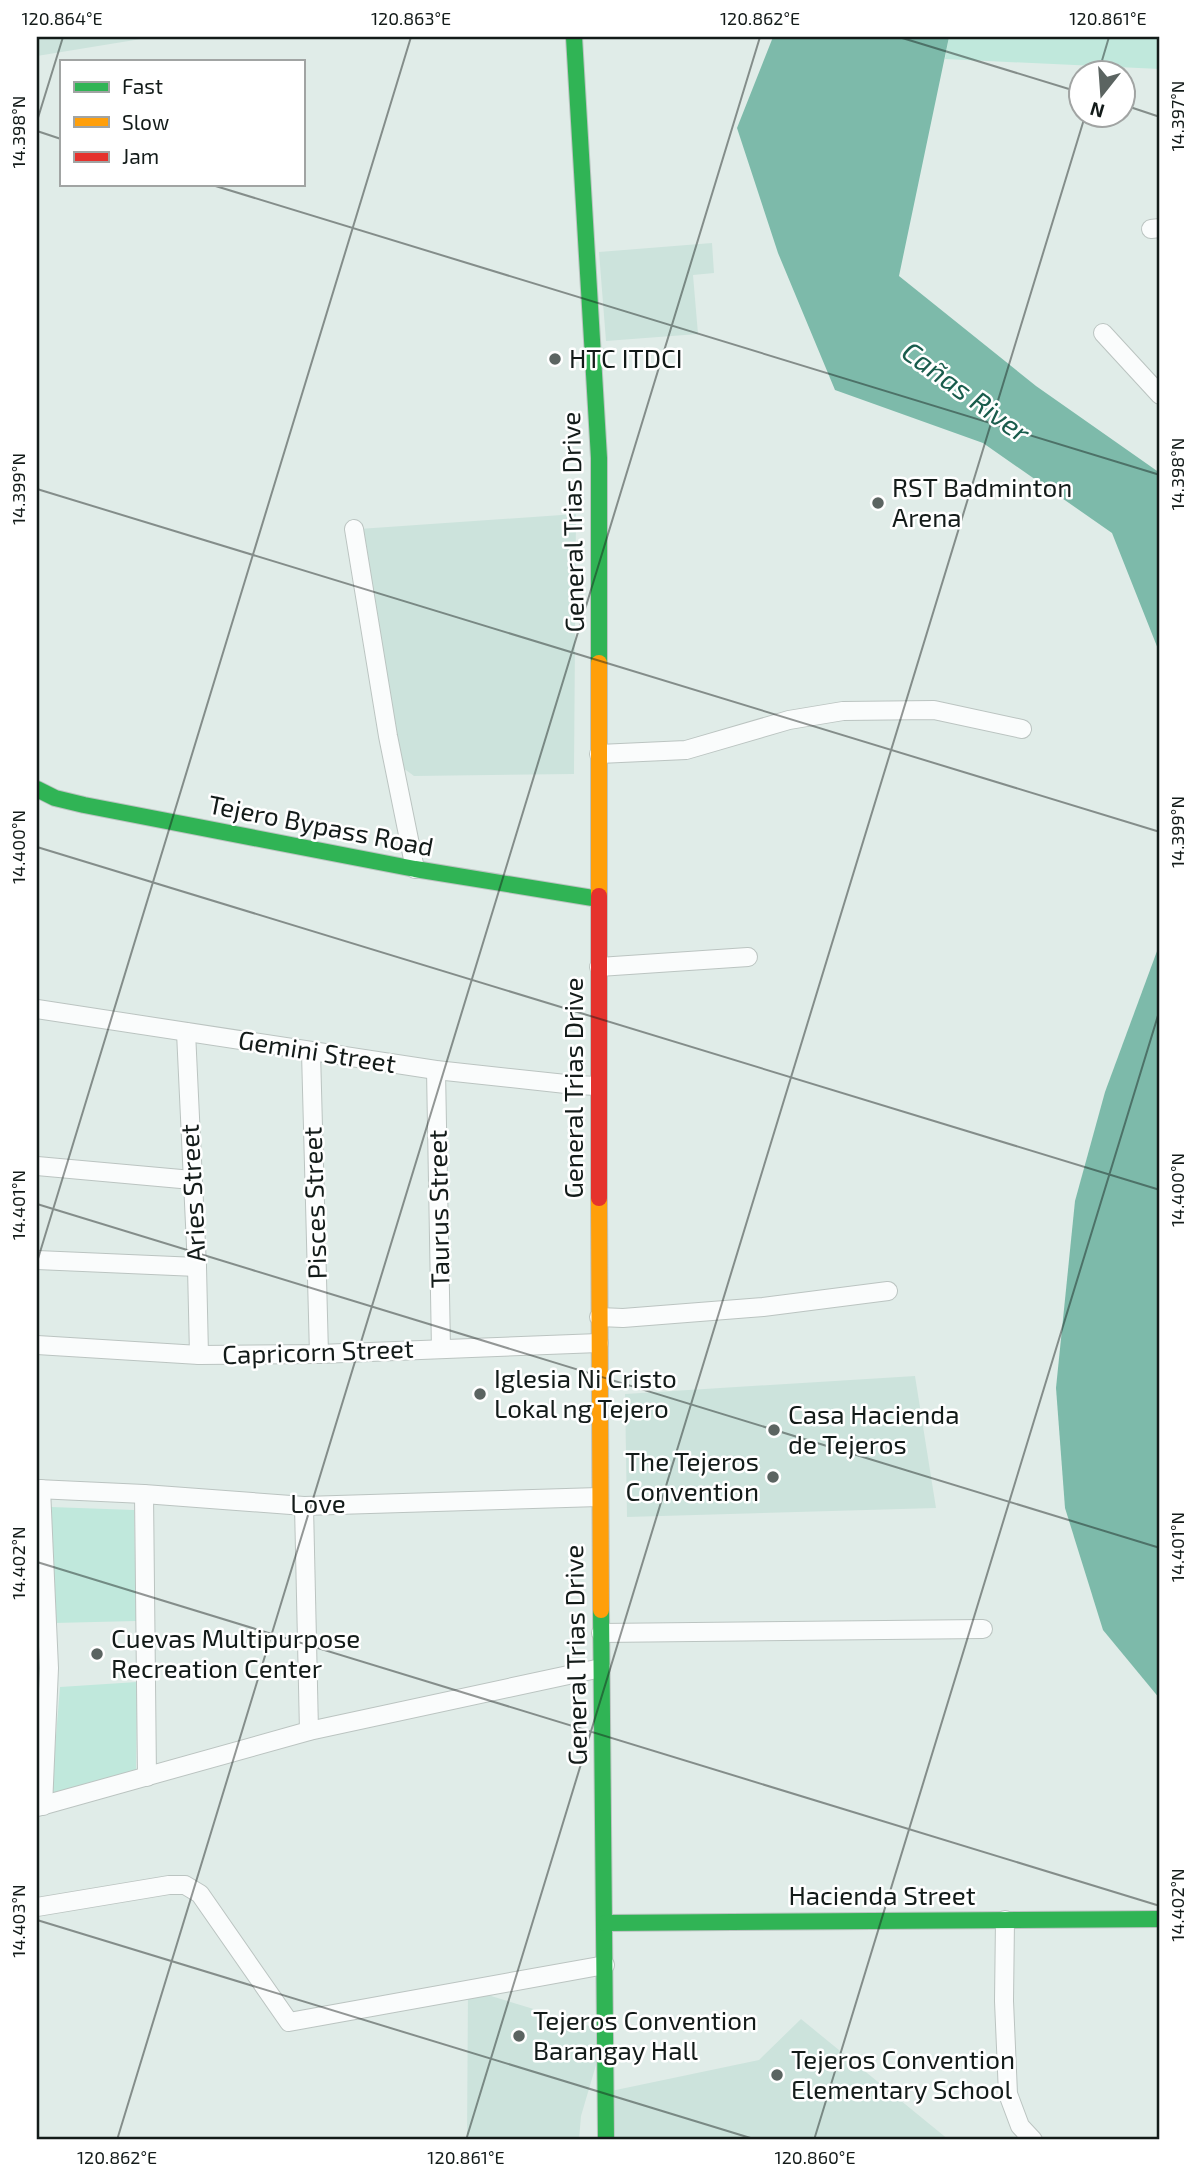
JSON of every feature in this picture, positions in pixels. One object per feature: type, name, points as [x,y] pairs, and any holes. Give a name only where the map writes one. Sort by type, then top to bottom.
[{"type":"main road","name":"General Trias Drive","points":[[573,37],[599,458],[598,1317],[606,2140]]},
{"type":"main road","name":"Tejero Bypass Road","points":[[37,789],[55,798],[84,805],[415,869],[599,899]]},
{"type":"main road","name":"Hacienda Street","points":[[605,1923],[1160,1919]]},
{"type":"street","points":[[1102,333],[1160,395]]},
{"type":"street","points":[[354,528],[388,736],[415,869]]},
{"type":"street","points":[[599,754],[687,750],[789,719],[843,711],[934,710],[1022,729]]},
{"type":"street","points":[[599,967],[748,957]]},
{"type":"street","name":"Gemini Street","points":[[37,1009],[436,1070],[598,1086]]},
{"type":"street","name":"Aries Street","points":[[186,1032],[199,1355]]},
{"type":"street","name":"Pisces Street","points":[[311,1052],[319,1354]]},
{"type":"street","name":"Taurus Street","points":[[436,1070],[441,1349]]},
{"type":"street","points":[[37,1166],[192,1180]]},
{"type":"street","points":[[37,1260],[197,1268]]},
{"type":"street","points":[[598,1317],[623,1318],[763,1307],[888,1291]]},
{"type":"street","name":"Capricorn Street","points":[[37,1345],[199,1355],[319,1354],[599,1343]]},
{"type":"street","points":[[39,1489],[43,1668],[40,1807],[309,1731],[601,1668]]},
{"type":"street","name":"Love","points":[[39,1489],[304,1506],[599,1497]]},
{"type":"street","points":[[144,1494],[146,1777]]},
{"type":"street","points":[[304,1506],[309,1731]]},
{"type":"street","points":[[601,1633],[983,1629]]},
{"type":"street","points":[[37,1907],[169,1885],[185,1885],[200,1894],[289,2022],[605,1965]]},
{"type":"street","points":[[1005,1920],[1004,2001],[1008,2094],[1020,2126],[1033,2140]]},
{"type":"shaded area","points":[[37,37],[153,37],[37,56]]},
{"type":"shaded area","points":[[949,37],[1160,37],[1160,69],[1138,68],[1138,60],[1068,60],[1068,65],[945,59]]},
{"type":"shaded area","points":[[712,243],[714,273],[693,275],[698,334],[606,341],[599,252]]},
{"type":"shaded area","points":[[576,514],[574,774],[414,776],[395,762],[359,529]]},
{"type":"shaded area","name":"Casa Hacienda de Tejeros","points":[[915,1376],[936,1508],[627,1517],[625,1394]]},
{"type":"shaded area","points":[[51,1507],[134,1510],[136,1621],[54,1623]]},
{"type":"shaded area","points":[[137,1682],[136,1771],[51,1797],[60,1687]]},
{"type":"shaded area","points":[[468,1989],[606,2031],[581,2116],[579,2140],[467,2140]]},
{"type":"shaded area","name":"Tejeros Convention Elementary School","points":[[801,2019],[949,2140],[614,2140],[611,2091],[759,2060]]},
{"type":"water","name":"Cañas River","points":[[773,37],[949,37],[899,276],[1036,386],[1160,473],[1160,654],[1112,533],[983,443],[835,390],[778,253],[737,128]]},
{"type":"water","points":[[1160,943],[1160,1699],[1103,1630],[1065,1508],[1056,1388],[1075,1201],[1105,1092]]},
{"type":"traffic: fast","points":[[574,37],[599,458],[599,663]]},
{"type":"traffic: fast","points":[[37,789],[55,798],[84,805],[415,869],[599,899]]},
{"type":"traffic: fast","points":[[601,1610],[606,2140]]},
{"type":"traffic: fast","points":[[605,1923],[1160,1919]]},
{"type":"traffic: slow","points":[[599,663],[599,896]]},
{"type":"traffic: slow","points":[[599,1198],[601,1610]]},
{"type":"traffic: jam","points":[[599,896],[599,1198]]},
{"type":"place","name":"HTC ITDCI","points":[[555,359]]},
{"type":"place","name":"RST Badminton Arena","points":[[878,503]]},
{"type":"place","name":"Iglesia Ni Cristo Lokal ng Tejero","points":[[480,1394]]},
{"type":"place","name":"Casa Hacienda de Tejeros","points":[[774,1430]]},
{"type":"place","name":"The Tejeros Convention","points":[[773,1477]]},
{"type":"place","name":"Cuevas Multipurpose Recreation Center","points":[[97,1654]]},
{"type":"place","name":"Tejeros Convention Barangay Hall","points":[[519,2036]]},
{"type":"place","name":"Tejeros Convention Elementary School","points":[[777,2075]]}]
